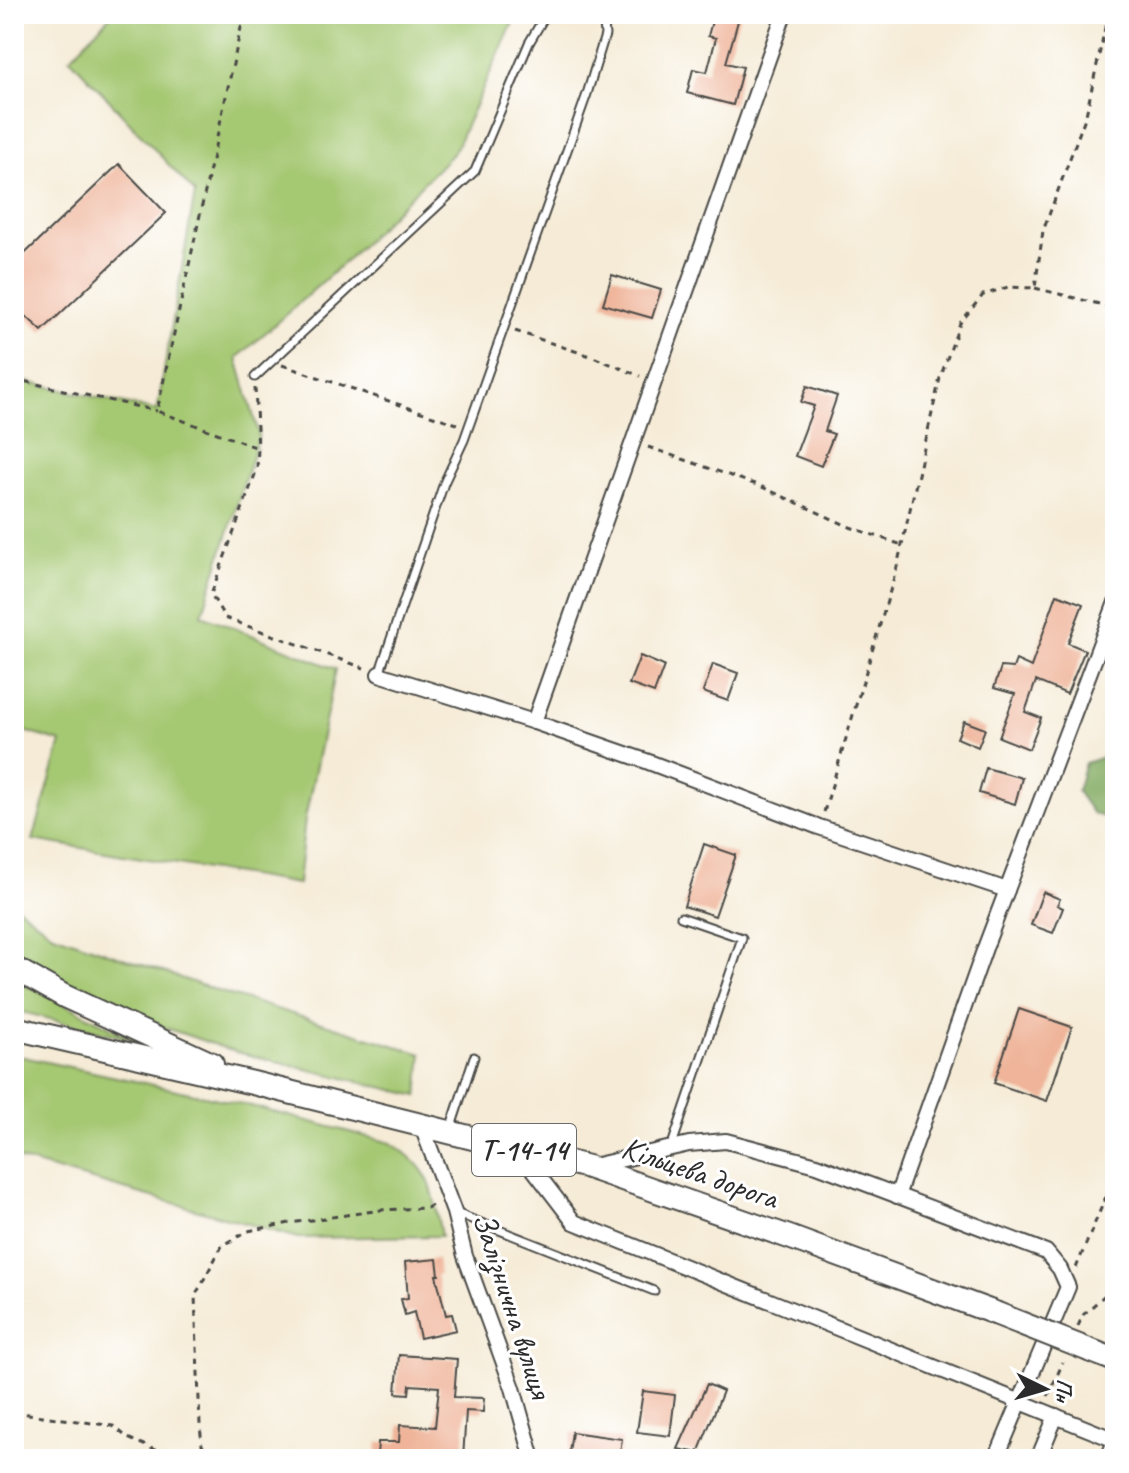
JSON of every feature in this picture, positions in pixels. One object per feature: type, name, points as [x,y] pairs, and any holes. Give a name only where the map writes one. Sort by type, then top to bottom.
[{"type":"highway","name":"Т-14-14","points":[[14,968],[64,996],[253,1083]]},
{"type":"highway","name":"Т-14-14","points":[[14,1028],[253,1083]]},
{"type":"highway","name":"Т-14-14","points":[[14,1035],[63,1040]]},
{"type":"highway","name":"Кільцева дорога","points":[[253,1083],[588,1167],[789,1237],[1115,1360]]},
{"type":"street","points":[[534,722],[784,14]]},
{"type":"street","points":[[897,1196],[1007,890],[1115,605]]},
{"type":"street","points":[[379,674],[534,722],[819,827],[1007,890]]},
{"type":"street","name":"Залізнична вулиця","points":[[421,1124],[513,1388],[533,1459]]},
{"type":"street","points":[[588,1167],[670,1148],[726,1141],[817,1165],[1046,1252],[1060,1269],[1068,1287],[996,1459]]},
{"type":"street","points":[[518,1148],[574,1222],[1113,1440]]},
{"type":"street","points":[[1038,1459],[1056,1416]]},
{"type":"lane","points":[[255,377],[475,171],[529,43],[546,14]]},
{"type":"lane","points":[[379,674],[444,483],[468,428],[601,50],[605,35],[603,14]]},
{"type":"lane","points":[[670,1148],[742,938],[681,917]]},
{"type":"lane","points":[[450,1131],[474,1057]]},
{"type":"lane","points":[[451,1205],[654,1291]]},
{"type":"lane","points":[[1104,1459],[1113,1440]]},
{"type":"path","points":[[157,411],[244,14]]},
{"type":"path","points":[[1035,288],[1043,231],[1086,115],[1108,14]]},
{"type":"path","points":[[819,827],[902,545],[940,378],[960,323],[983,295],[1008,287],[1035,288],[1115,308]]},
{"type":"path","points":[[504,328],[593,357],[654,382]]},
{"type":"path","points":[[271,361],[468,428]]},
{"type":"path","points":[[255,377],[257,469],[211,594],[225,618],[379,674]]},
{"type":"path","points":[[14,379],[157,411],[258,448]]},
{"type":"path","points":[[633,442],[760,486],[850,527],[902,545]]},
{"type":"path","points":[[1068,1287],[1115,1175]]},
{"type":"path","points":[[209,1459],[202,1445],[200,1425],[195,1296],[222,1246],[248,1231],[325,1217],[451,1205]]},
{"type":"path","points":[[14,1412],[113,1426],[128,1438],[155,1450],[189,1459]]},
{"type":"green space","points":[[112,14],[517,14],[454,152],[348,259],[237,358],[259,435],[202,615],[336,669],[305,819],[298,884],[33,840],[61,742],[14,728],[14,379],[157,411],[195,193],[70,58]]},
{"type":"green space","points":[[1112,754],[1115,756],[1115,820],[1093,814],[1077,791],[1085,763]]},
{"type":"green space","points":[[14,904],[51,933],[218,991],[422,1054],[418,1096],[236,1052],[131,1016],[14,954]]},
{"type":"green space","points":[[14,978],[135,1040],[14,1010]]},
{"type":"green space","points":[[14,1055],[251,1106],[391,1143],[416,1163],[429,1182],[441,1236],[298,1238],[14,1158]]},
{"type":"building","points":[[714,14],[740,14],[726,63],[743,67],[733,105],[687,93],[693,69],[707,72],[716,38],[708,36]]},
{"type":"building","points":[[119,164],[166,213],[42,331],[14,305],[14,264]]},
{"type":"building","points":[[612,275],[661,290],[652,318],[603,304]]},
{"type":"building","points":[[807,386],[837,396],[825,431],[834,434],[821,466],[795,456],[814,406],[801,402]]},
{"type":"building","points":[[1057,594],[1083,604],[1068,643],[1085,650],[1067,694],[1036,681],[1025,712],[1041,718],[1029,749],[999,737],[1015,694],[994,688],[1001,667],[1013,668],[1016,660],[1031,667]]},
{"type":"building","points":[[640,656],[664,666],[654,693],[629,684]]},
{"type":"building","points":[[713,664],[738,673],[728,701],[703,692]]},
{"type":"building","points":[[964,721],[985,729],[978,747],[957,738]]},
{"type":"building","points":[[986,768],[1022,778],[1015,804],[979,793]]},
{"type":"building","points":[[704,844],[736,855],[715,916],[684,906]]},
{"type":"building","points":[[1043,892],[1060,899],[1057,905],[1063,908],[1053,933],[1031,925]]},
{"type":"building","points":[[1019,1009],[1072,1027],[1047,1101],[994,1083]]},
{"type":"building","points":[[437,1259],[439,1275],[436,1275],[446,1315],[452,1314],[456,1330],[420,1338],[414,1312],[405,1315],[401,1299],[408,1298],[405,1262]]},
{"type":"building","points":[[399,1355],[457,1359],[454,1397],[484,1398],[483,1412],[466,1411],[463,1459],[377,1455],[378,1442],[399,1442],[400,1425],[435,1427],[439,1387],[410,1385],[409,1394],[396,1393]]},
{"type":"building","points":[[707,1384],[723,1391],[698,1453],[678,1449]]},
{"type":"building","points":[[643,1391],[675,1395],[670,1436],[637,1432]]},
{"type":"building","points":[[572,1432],[622,1439],[619,1459],[596,1456],[596,1459],[568,1459]]}]
